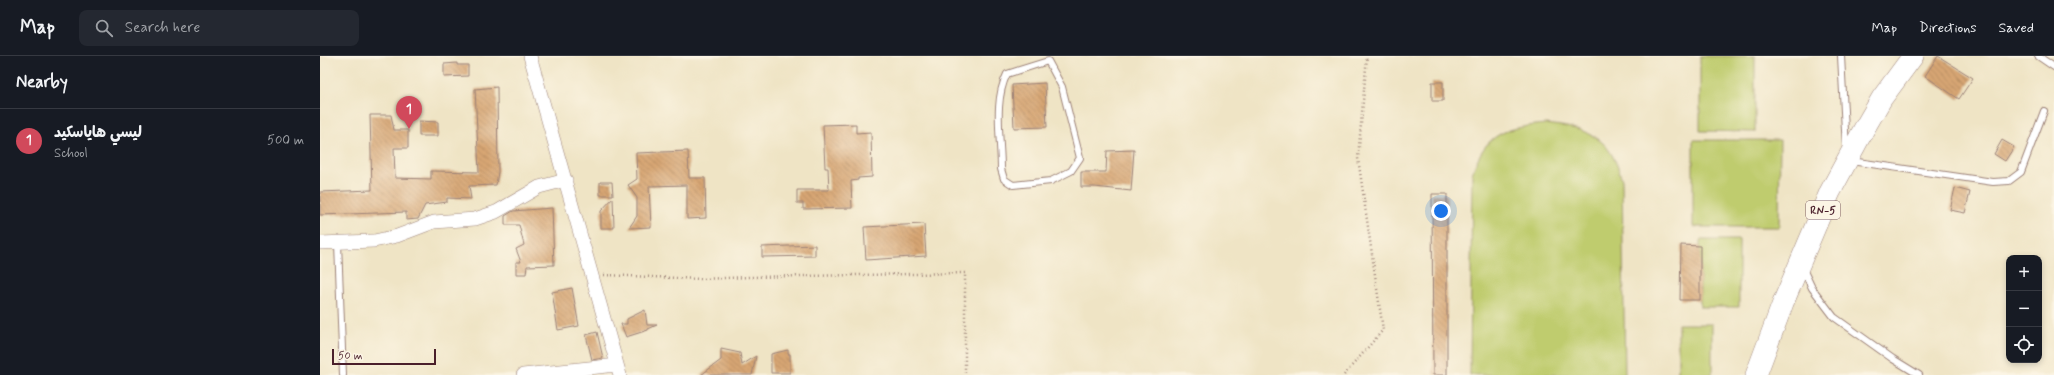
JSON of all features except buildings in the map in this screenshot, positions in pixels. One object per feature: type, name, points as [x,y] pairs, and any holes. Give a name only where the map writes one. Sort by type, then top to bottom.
[{"type":"main road","name":"RN-5","points":[[1756,375],[1800,262],[1847,160],[1882,98],[1913,56]]},
{"type":"street","points":[[523,375],[618,370],[566,180],[530,56]]},
{"type":"street","points":[[320,243],[374,241],[397,236],[434,222],[464,220],[486,216],[539,187],[566,180]]},
{"type":"lane","points":[[1841,56],[1847,160],[1993,182],[2009,181],[2021,172],[2044,111]]},
{"type":"lane","points":[[2038,56],[2054,67]]},
{"type":"lane","points":[[1048,58],[1062,87],[1080,158],[1071,171],[1051,181],[1013,185],[1004,179],[1001,169],[999,98],[1002,85],[1007,74],[1048,58]]},
{"type":"lane","points":[[338,243],[343,375]]},
{"type":"lane","points":[[1800,262],[1812,288],[1834,317],[1893,359],[1919,375]]},
{"type":"path","points":[[1344,375],[1383,330],[1358,158],[1367,56]]},
{"type":"path","points":[[592,274],[701,279],[965,273],[965,375]]},
{"type":"green space","points":[[1700,56],[1755,56],[1755,132],[1700,131]]},
{"type":"green space","points":[[1546,124],[1586,132],[1596,137],[1611,153],[1622,180],[1625,375],[1470,375],[1472,174],[1483,149],[1499,135],[1519,128]]},
{"type":"green space","points":[[1693,140],[1780,140],[1779,227],[1693,227]]},
{"type":"green space","points":[[1700,240],[1739,240],[1739,307],[1700,307]]},
{"type":"green space","points":[[1678,324],[1712,324],[1712,375],[1678,375]]},
{"type":"place","name":"ليسي هاياسكيد","points":[[409,129]]}]
